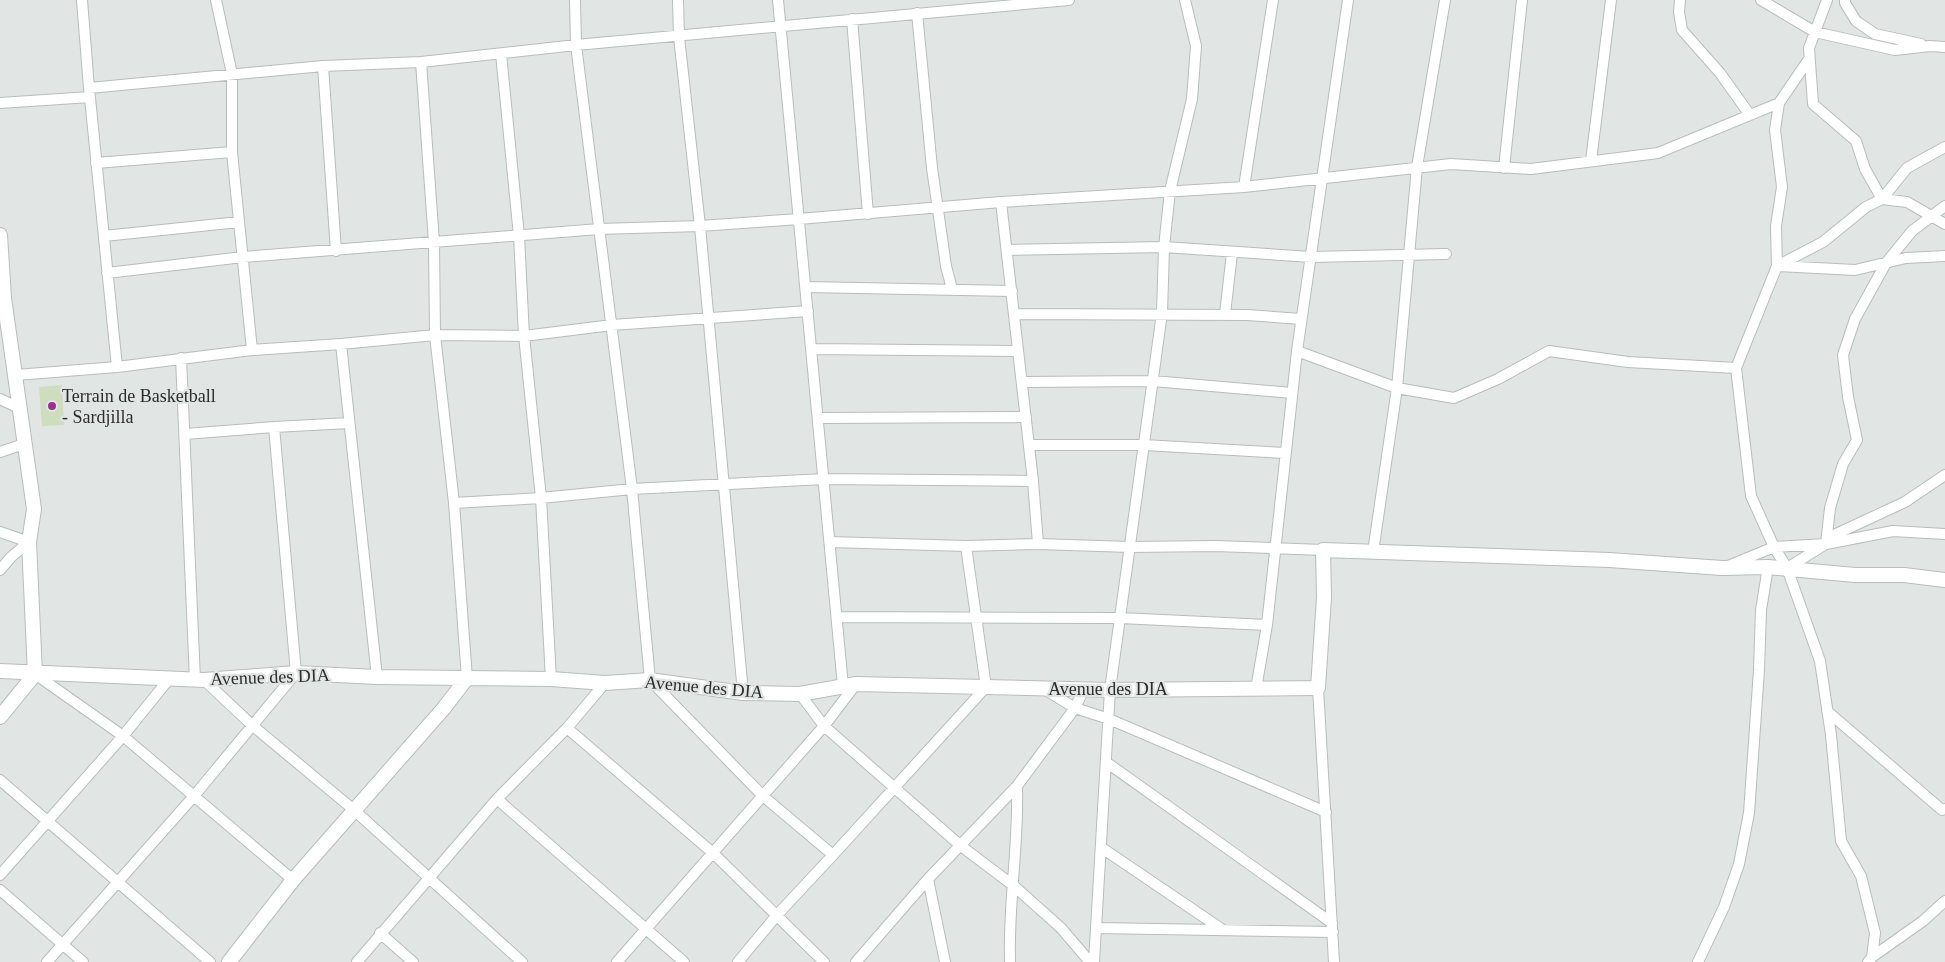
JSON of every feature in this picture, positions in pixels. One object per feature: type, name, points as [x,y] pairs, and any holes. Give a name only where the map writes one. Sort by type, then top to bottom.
[{"type":"street","points":[[82,0],[96,163],[117,367]]},
{"type":"street","points":[[216,0],[232,74],[232,152],[252,350]]},
{"type":"street","points":[[575,0],[576,45],[632,489],[650,680],[763,796],[833,856]]},
{"type":"street","points":[[678,0],[679,37],[700,226],[743,693]]},
{"type":"street","points":[[617,962],[824,726],[850,685],[837,618],[778,0]]},
{"type":"street","points":[[0,104],[232,74],[323,66],[421,62],[1020,2],[1069,0]]},
{"type":"street","points":[[1094,962],[1110,690],[1162,314],[1164,247],[1170,192],[1192,99],[1196,46],[1185,0]]},
{"type":"street","points":[[1244,187],[1274,0]]},
{"type":"street","points":[[1256,689],[1266,625],[1297,351],[1348,0]]},
{"type":"street","points":[[1373,552],[1397,388],[1410,255],[1416,167],[1445,0]]},
{"type":"street","points":[[1504,168],[1522,0]]},
{"type":"street","points":[[1591,161],[1610,0]]},
{"type":"street","points":[[1680,0],[1679,12],[1682,30],[1720,73],[1750,115]]},
{"type":"street","points":[[1762,0],[1815,32],[1895,50],[1930,46]]},
{"type":"street","points":[[1827,0],[1809,48],[1813,104],[1856,140],[1865,169],[1882,198]]},
{"type":"street","points":[[1845,0],[1856,21],[1875,34],[1930,46],[1945,47]]},
{"type":"street","points":[[917,13],[932,168],[946,266],[952,290]]},
{"type":"street","points":[[852,19],[868,214]]},
{"type":"street","points":[[501,54],[519,236],[524,336],[541,498],[552,679]]},
{"type":"street","points":[[1809,59],[1779,103],[1775,130],[1782,186],[1776,226],[1777,266],[1736,368],[1751,496],[1774,547],[1787,568],[1820,661],[1841,840],[1861,876],[1875,932],[1870,960]]},
{"type":"street","points":[[228,962],[293,880],[444,708],[467,678],[454,503],[435,335],[434,242],[421,62]]},
{"type":"street","points":[[323,66],[336,251]]},
{"type":"street","points":[[107,273],[243,257],[599,229],[700,226],[938,209],[1001,202],[1244,187],[1322,180],[1451,164],[1531,169],[1658,153],[1779,103]]},
{"type":"street","points":[[1777,266],[1823,242],[1866,207],[1882,198],[1907,168],[1945,147]]},
{"type":"street","points":[[96,163],[232,152]]},
{"type":"street","points":[[1882,198],[1907,202],[1945,224]]},
{"type":"street","points":[[1001,202],[1026,417],[1038,544]]},
{"type":"street","points":[[1826,544],[1830,508],[1843,464],[1857,440],[1848,397],[1843,355],[1855,319],[1886,263],[1912,231],[1945,206]]},
{"type":"street","points":[[104,236],[239,222]]},
{"type":"street","points":[[0,234],[1,299],[16,375],[34,508],[29,542],[35,674],[0,717]]},
{"type":"street","points":[[1007,250],[1164,247],[1311,257],[1446,254]]},
{"type":"street","points":[[1225,314],[1232,252]]},
{"type":"street","points":[[1777,266],[1855,270],[1906,258],[1945,256]]},
{"type":"street","points":[[806,287],[1012,291]]},
{"type":"street","points":[[16,375],[117,367],[252,350],[435,335],[524,336],[612,325],[808,310]]},
{"type":"street","points":[[1014,314],[1225,314],[1302,319]]},
{"type":"street","points":[[342,344],[376,677]]},
{"type":"street","points":[[812,349],[1018,351]]},
{"type":"street","points":[[1297,351],[1397,388],[1454,398],[1498,379],[1549,352],[1628,362],[1736,368]]},
{"type":"street","points":[[182,358],[199,680],[354,810],[522,962]]},
{"type":"street","points":[[1022,382],[1153,381],[1292,393]]},
{"type":"street","points":[[0,399],[19,408]]},
{"type":"street","points":[[818,418],[1026,417]]},
{"type":"street","points":[[185,434],[274,427],[349,424]]},
{"type":"street","points":[[47,962],[194,796],[296,673],[274,427]]},
{"type":"street","points":[[0,452],[24,444]]},
{"type":"street","points":[[1029,445],[1144,444],[1285,453]]},
{"type":"street","points":[[1787,568],[1826,544],[1836,534],[1905,502],[1945,474]]},
{"type":"street","points":[[454,503],[541,498],[632,489],[824,479],[1033,482]]},
{"type":"street","points":[[1722,568],[1774,547],[1826,544],[1893,531],[1945,534]]},
{"type":"street","points":[[0,532],[29,542]]},
{"type":"street","points":[[0,570],[11,557],[29,542]]},
{"type":"street","points":[[830,542],[966,546],[1038,544],[1130,547],[1275,547],[1609,560],[1722,568],[1768,567],[1854,575],[1904,575],[1945,580]]},
{"type":"street","points":[[738,962],[777,915],[986,687],[966,546]]},
{"type":"street","points":[[1323,550],[1324,597],[1318,688],[1334,962]]},
{"type":"street","points":[[1698,962],[1724,907],[1739,864],[1749,813],[1759,670],[1761,610],[1768,567]]},
{"type":"street","points":[[837,618],[1120,618],[1266,625]]},
{"type":"street","name":"Avenue des DIA","points":[[0,672],[199,680],[296,673],[376,677],[552,679],[605,683],[650,680],[743,693],[800,694],[850,685],[1110,690],[1318,688]]},
{"type":"street","points":[[35,674],[123,736],[293,880]]},
{"type":"street","points":[[0,875],[123,736],[168,679]]},
{"type":"street","points":[[357,962],[497,799],[567,728],[605,683]]},
{"type":"street","points":[[1043,688],[1075,708],[1109,718],[1326,812]]},
{"type":"street","points":[[856,962],[928,879],[1017,786],[1075,708],[1084,689]]},
{"type":"street","points":[[800,694],[824,726],[961,846],[1014,886],[1061,928],[1090,962]]},
{"type":"street","points":[[1827,710],[1942,810],[1945,809]]},
{"type":"street","points":[[567,728],[713,853],[824,962]]},
{"type":"street","points":[[1106,762],[1333,927]]},
{"type":"street","points":[[0,780],[210,962]]},
{"type":"street","points":[[1010,962],[1009,930],[1014,886],[1018,814],[1017,786]]},
{"type":"street","points":[[497,799],[684,962]]},
{"type":"street","points":[[1102,848],[1223,930]]},
{"type":"street","points":[[928,879],[945,962]]},
{"type":"street","points":[[0,890],[83,962]]},
{"type":"street","points":[[1870,960],[1923,921],[1945,901]]},
{"type":"street","points":[[1097,928],[1223,930],[1333,927]]},
{"type":"street","points":[[380,933],[413,962]]},
{"type":"green space","name":"Terrain de Basketball - Sardjilla","points":[[62,385],[64,425],[42,426],[39,387]]},
{"type":"place","name":"Terrain de Basketball - Sardjilla","points":[[52,406]]}]
